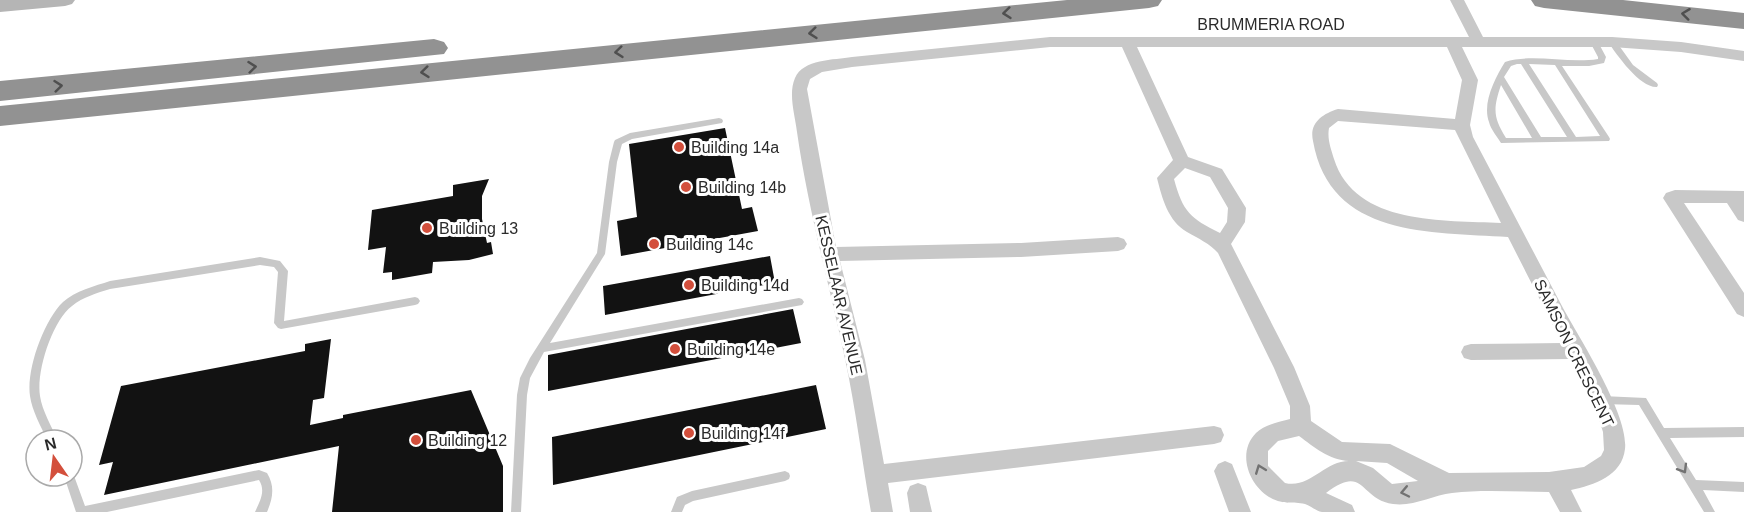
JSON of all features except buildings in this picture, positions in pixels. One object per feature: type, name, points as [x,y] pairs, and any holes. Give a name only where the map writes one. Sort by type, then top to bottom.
[{"type":"highway","points":[[0,92],[921,0]]},
{"type":"highway","points":[[0,116],[1149,0]]},
{"type":"highway","points":[[1544,0],[1744,21]]},
{"type":"main road","points":[[0,6],[65,0]]},
{"type":"street","points":[[1457,0],[1478,41]]},
{"type":"street","points":[[1127,41],[1182,161],[1216,173],[1237,208],[1239,214],[1237,221],[1222,244]]},
{"type":"street","points":[[1452,41],[1469,77],[1462,125],[1338,115],[1324,121],[1321,139],[1335,181],[1352,200],[1363,208],[1388,218],[1407,222],[1512,230]]},
{"type":"street","name":"BRUMMERIA ROAD","points":[[803,77],[820,67],[852,62],[1042,42],[1612,42],[1680,46],[1744,56]]},
{"type":"street","name":"KESSELAAR AVENUE","points":[[803,77],[799,88],[817,204],[853,349],[882,512]]},
{"type":"street","name":"SAMSON CRESCENT","points":[[1366,475],[1378,487],[1392,494],[1450,483],[1556,483],[1590,477],[1600,471],[1610,461],[1615,447],[1612,424],[1601,400],[1512,230],[1465,137],[1462,125]]},
{"type":"street","points":[[1182,161],[1165,178],[1171,199],[1185,222],[1222,244],[1284,367],[1300,406],[1301,426]]},
{"type":"street","points":[[1744,215],[1737,196],[1675,196],[1672,198],[1744,309]]},
{"type":"street","points":[[829,254],[1021,250],[1118,244]]},
{"type":"street","points":[[1471,352],[1577,351]]},
{"type":"street","points":[[1366,475],[1353,470],[1339,472],[1306,494],[1296,496],[1273,488],[1262,476],[1257,457],[1260,445],[1269,435],[1301,426],[1341,451],[1390,453],[1427,475],[1450,483]]},
{"type":"street","points":[[876,475],[1214,435]]},
{"type":"street","points":[[1366,475],[1362,462],[1374,453]]},
{"type":"street","points":[[1224,471],[1240,512]]},
{"type":"street","points":[[1556,483],[1570,512]]},
{"type":"street","points":[[1306,494],[1344,512]]},
{"type":"lane","points":[[1557,63],[1606,139],[1504,141],[1495,126],[1493,106],[1501,78],[1510,62],[1589,63],[1601,61],[1602,57],[1594,42]]},
{"type":"lane","points":[[1612,42],[1630,67],[1654,85]]},
{"type":"lane","points":[[1524,62],[1573,140]]},
{"type":"lane","points":[[1501,78],[1538,140]]},
{"type":"lane","points":[[516,512],[522,389],[528,369],[601,254],[613,162],[618,142],[630,136],[719,121]]},
{"type":"lane","points":[[47,428],[35,398],[34,378],[38,358],[60,312],[76,298],[98,288],[261,261],[277,264],[283,271],[279,323],[281,325],[416,301]]},
{"type":"lane","points":[[540,350],[799,302]]},
{"type":"lane","points":[[1601,400],[1642,401],[1710,512]]},
{"type":"lane","points":[[1661,433],[1744,432]]},
{"type":"lane","points":[[73,488],[82,512],[259,475],[267,481],[267,501],[260,512]]},
{"type":"lane","points":[[676,512],[684,499],[785,476]]},
{"type":"lane","points":[[1695,486],[1743,488]]},
{"type":"place","name":"Building 14a","points":[[679,147]]},
{"type":"place","name":"Building 14b","points":[[686,187]]},
{"type":"place","name":"Building 13","points":[[427,228]]},
{"type":"place","name":"Building 14c","points":[[654,244]]},
{"type":"place","name":"Building 14d","points":[[689,285]]},
{"type":"place","name":"Building 14e","points":[[675,349]]},
{"type":"place","name":"Building 14f","points":[[689,433]]},
{"type":"place","name":"Building 12","points":[[416,440]]}]
